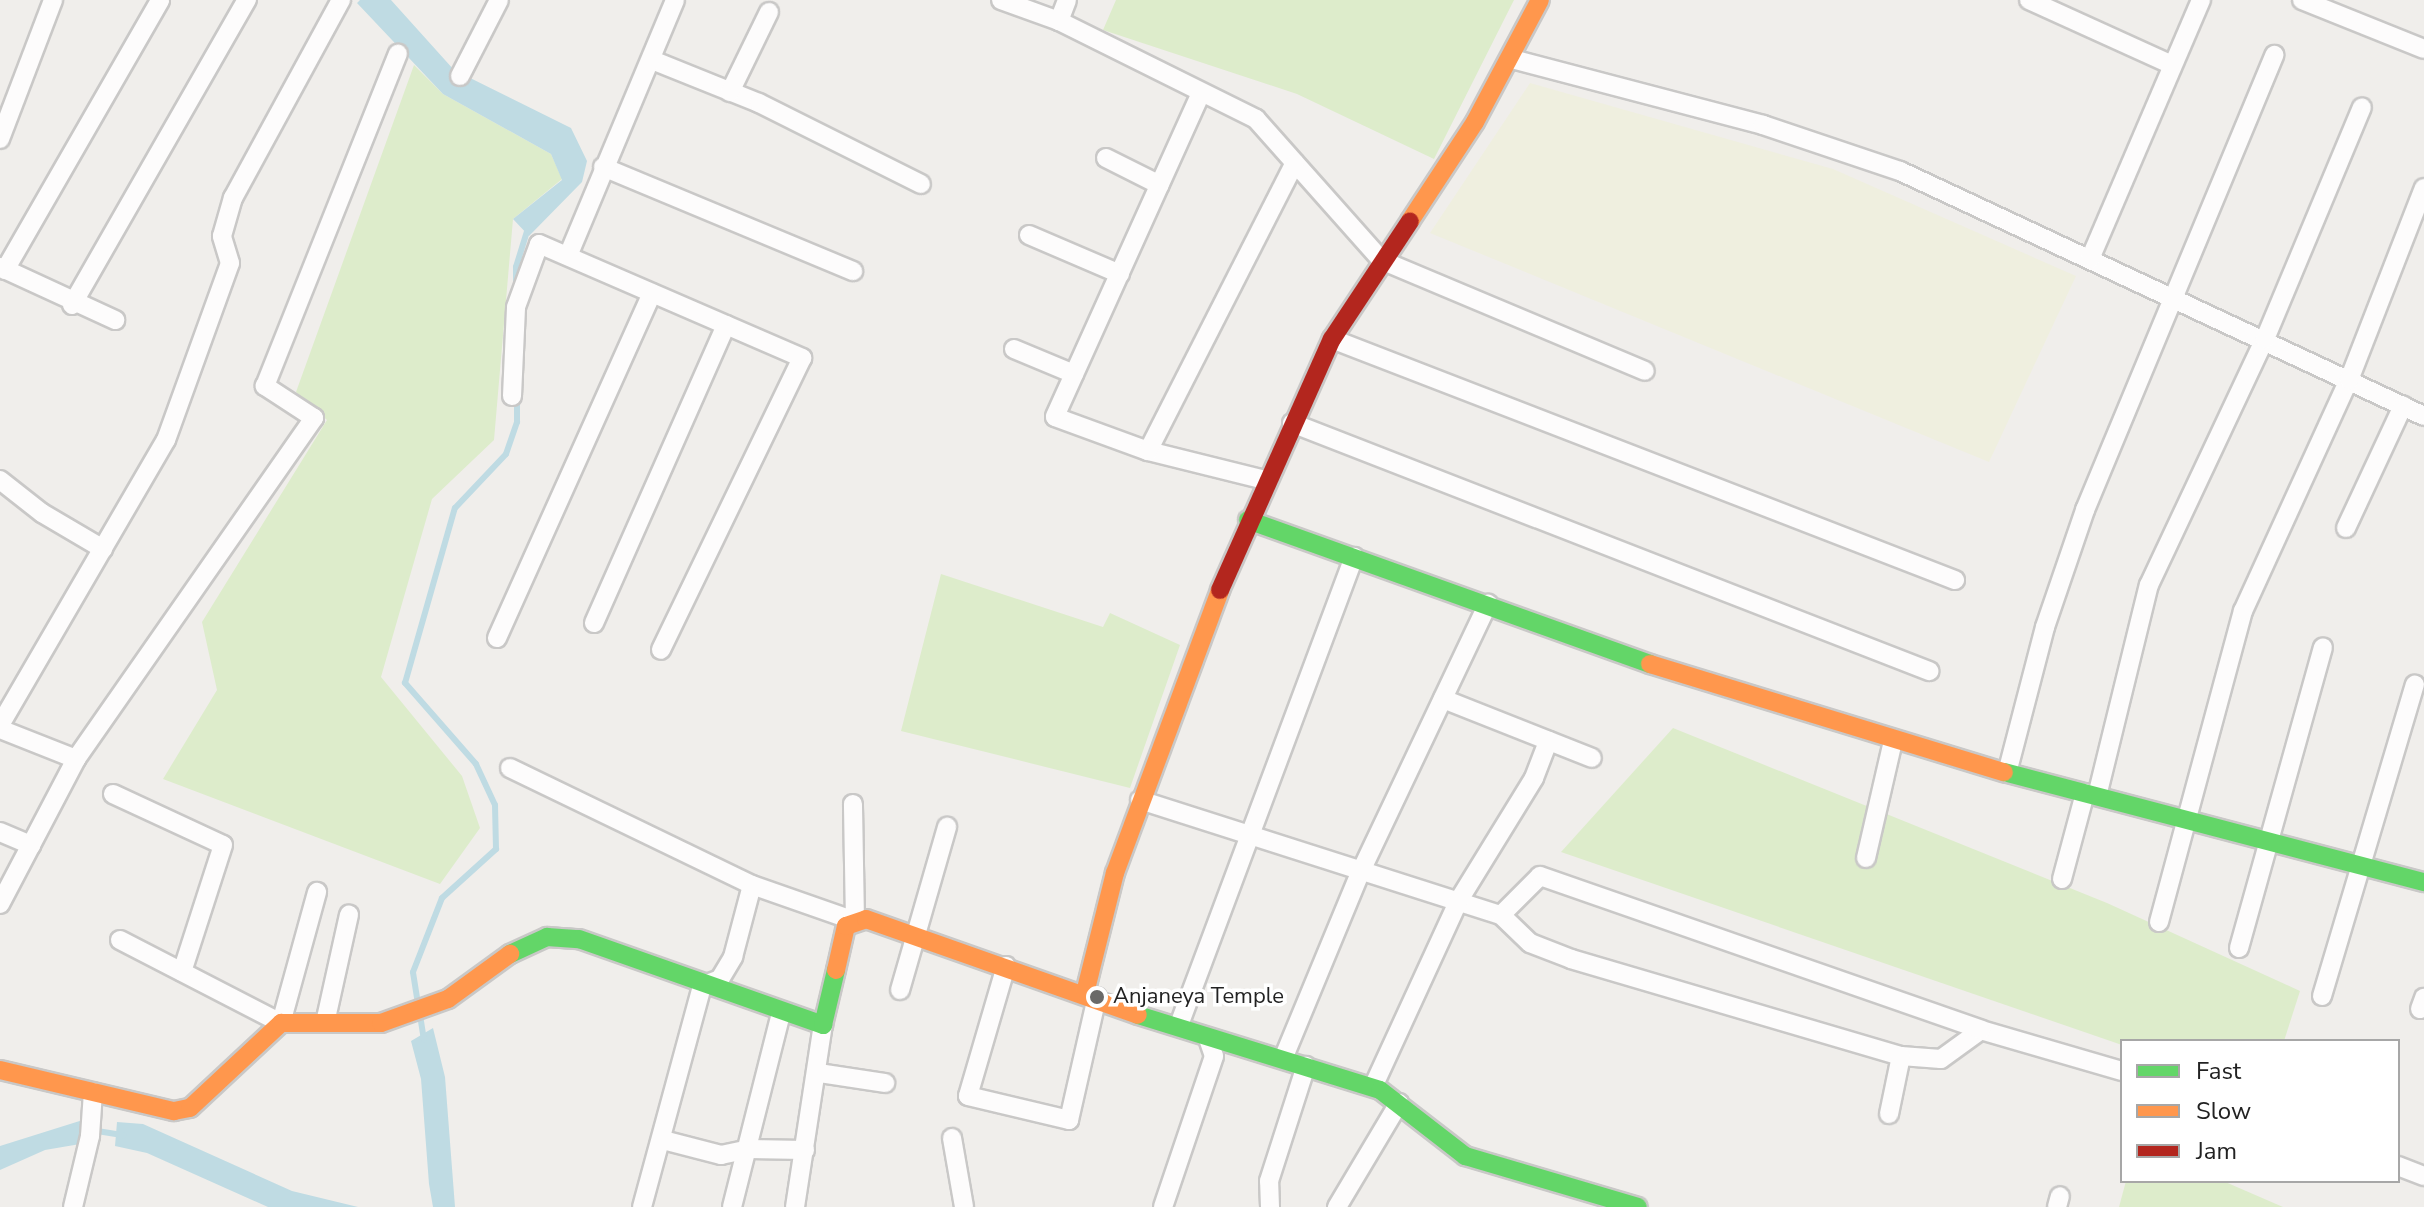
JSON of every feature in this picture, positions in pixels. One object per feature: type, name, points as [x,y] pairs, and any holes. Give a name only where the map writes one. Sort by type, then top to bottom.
[{"type":"street","points":[[0,139],[53,0]]},
{"type":"street","points":[[115,320],[72,305],[2,269],[160,0]]},
{"type":"street","points":[[72,305],[247,0]]},
{"type":"street","points":[[76,759],[0,727],[166,440],[230,263],[222,236],[233,198],[341,0]]},
{"type":"street","points":[[460,76],[499,0]]},
{"type":"street","points":[[568,256],[675,0]]},
{"type":"street","points":[[1001,0],[1059,21],[1256,119],[1381,260],[1645,371]]},
{"type":"street","points":[[1059,21],[1067,0]]},
{"type":"street","points":[[1006,966],[968,1096],[1069,1120],[1115,873],[1202,627],[1265,480],[1332,339],[1512,59],[1540,0]]},
{"type":"street","points":[[2029,0],[2172,65]]},
{"type":"street","points":[[2090,259],[2201,0]]},
{"type":"street","points":[[2302,0],[2424,49]]},
{"type":"street","points":[[730,92],[769,12]]},
{"type":"street","points":[[0,904],[76,759],[314,418],[265,386],[398,54]]},
{"type":"street","points":[[2007,773],[2045,627],[2075,539],[2164,330],[2173,297],[2274,55]]},
{"type":"street","points":[[1512,59],[1763,125],[1900,171],[2265,339],[2424,416]]},
{"type":"street","points":[[652,60],[730,92],[921,184]]},
{"type":"street","points":[[1201,93],[1055,417],[1148,451],[1265,480]]},
{"type":"street","points":[[2062,879],[2091,795],[2149,585],[2265,339],[2362,107]]},
{"type":"street","points":[[1106,158],[1160,185]]},
{"type":"street","points":[[1148,451],[1295,163]]},
{"type":"street","points":[[603,167],[853,271]]},
{"type":"street","points":[[2159,922],[2243,611],[2349,380],[2424,188]]},
{"type":"street","points":[[1029,235],[1120,274]]},
{"type":"street","points":[[512,396],[516,307],[539,244],[802,358],[661,650]]},
{"type":"street","points":[[497,638],[652,293]]},
{"type":"street","points":[[594,623],[726,325]]},
{"type":"street","points":[[1332,339],[1955,580]]},
{"type":"street","points":[[1014,349],[1074,374]]},
{"type":"street","points":[[2346,528],[2403,406]]},
{"type":"street","points":[[1292,423],[1929,671]]},
{"type":"street","points":[[0,480],[42,513],[103,549]]},
{"type":"street","points":[[1248,520],[1716,688],[2007,773],[2424,882]]},
{"type":"street","points":[[1179,1025],[1354,557]]},
{"type":"street","points":[[1283,1059],[1361,871],[1488,604]]},
{"type":"street","points":[[2239,948],[2272,842],[2323,648]]},
{"type":"street","points":[[2322,996],[2358,865],[2415,685]]},
{"type":"street","points":[[1443,699],[1592,758]]},
{"type":"street","points":[[1373,1087],[1459,900],[1528,789],[1548,741]]},
{"type":"street","points":[[1866,858],[1893,741]]},
{"type":"street","points":[[510,768],[752,885],[855,921],[866,919],[920,936],[1179,1025],[1208,1039],[1373,1087],[1399,1103],[1465,1156],[1563,1181],[1638,1207]]},
{"type":"street","points":[[113,794],[223,845],[182,972]]},
{"type":"street","points":[[1140,800],[1501,915],[1530,943],[1571,959],[1901,1056],[1941,1059],[1981,1030]]},
{"type":"street","points":[[795,1207],[819,1073],[823,1025],[843,932],[855,921],[853,804]]},
{"type":"street","points":[[900,990],[920,936],[947,827]]},
{"type":"street","points":[[0,832],[31,845]]},
{"type":"street","points":[[1501,915],[1540,876],[1981,1030],[2120,1070]]},
{"type":"street","points":[[702,986],[720,979],[733,957],[752,885]]},
{"type":"street","points":[[0,1070],[174,1111],[190,1108],[281,1023],[317,892]]},
{"type":"street","points":[[325,1023],[349,915]]},
{"type":"street","points":[[120,940],[281,1023],[381,1023],[448,999],[506,956],[547,937],[579,939],[781,1014],[823,1025]]},
{"type":"street","points":[[642,1207],[663,1140],[702,986]]},
{"type":"street","points":[[732,1207],[781,1014]]},
{"type":"street","points":[[1163,1207],[1214,1056],[1208,1039]]},
{"type":"street","points":[[1889,1114],[1901,1056]]},
{"type":"street","points":[[1270,1207],[1269,1181],[1306,1066]]},
{"type":"street","points":[[819,1073],[885,1083]]},
{"type":"street","points":[[73,1207],[90,1124],[93,1092]]},
{"type":"street","points":[[1337,1207],[1399,1103]]},
{"type":"street","points":[[952,1138],[964,1207]]},
{"type":"street","points":[[663,1140],[721,1155],[749,1149],[805,1150]]},
{"type":"street","points":[[2400,1167],[2424,1176]]},
{"type":"green space","points":[[1116,0],[1514,0],[1434,159],[1297,94],[1103,30]]},
{"type":"green space","points":[[414,65],[443,94],[551,154],[562,179],[513,219],[494,440],[432,499],[381,677],[462,776],[480,828],[440,884],[163,779],[217,690],[202,622],[327,420],[296,392]]},
{"type":"green space","points":[[1530,83],[1833,169],[2076,276],[1989,462],[1430,233]]},
{"type":"green space","points":[[941,574],[1103,627],[1110,613],[1180,645],[1130,788],[901,731]]},
{"type":"green space","points":[[1673,728],[2107,903],[2300,991],[2285,1039],[2120,1039],[2120,1044],[1561,852]]},
{"type":"green space","points":[[2125,1183],[2228,1183],[2283,1207],[2119,1207]]},
{"type":"water","points":[[360,0],[391,0],[454,70],[571,128],[587,161],[582,182],[529,236],[513,219],[562,180],[551,154],[443,94],[357,3]]},
{"type":"water","points":[[433,1028],[445,1077],[455,1207],[433,1207],[421,1079],[411,1041]]},
{"type":"water","points":[[86,1119],[86,1143],[45,1150],[0,1170],[0,1146]]},
{"type":"water","points":[[117,1122],[143,1124],[292,1191],[358,1207],[268,1207],[147,1153],[115,1146]]},
{"type":"waterway","points":[[516,286],[516,267],[528,228]]},
{"type":"waterway","points":[[418,1004],[413,972],[442,898],[496,849],[495,805],[476,764],[405,683],[455,508],[506,454],[517,422],[517,397]]},
{"type":"waterway","points":[[420,1015],[424,1040]]},
{"type":"waterway","points":[[91,1130],[124,1135]]},
{"type":"traffic: fast","points":[[1248,520],[1650,664]]},
{"type":"traffic: fast","points":[[2004,772],[2424,882]]},
{"type":"traffic: fast","points":[[510,954],[547,937],[579,939],[823,1025],[836,970]]},
{"type":"traffic: fast","points":[[1138,1015],[1380,1090],[1465,1156],[1638,1207]]},
{"type":"traffic: slow","points":[[1410,221],[1475,122],[1540,0]]},
{"type":"traffic: slow","points":[[1085,993],[1115,873],[1220,590]]},
{"type":"traffic: slow","points":[[1650,664],[2004,772]]},
{"type":"traffic: slow","points":[[836,970],[846,926],[866,919],[1138,1015]]},
{"type":"traffic: slow","points":[[0,1070],[174,1111],[190,1108],[281,1023],[381,1023],[448,999],[510,954]]},
{"type":"traffic: jam","points":[[1220,590],[1332,339],[1410,221]]},
{"type":"place","name":"Anjaneya Temple","points":[[1097,997]]}]
